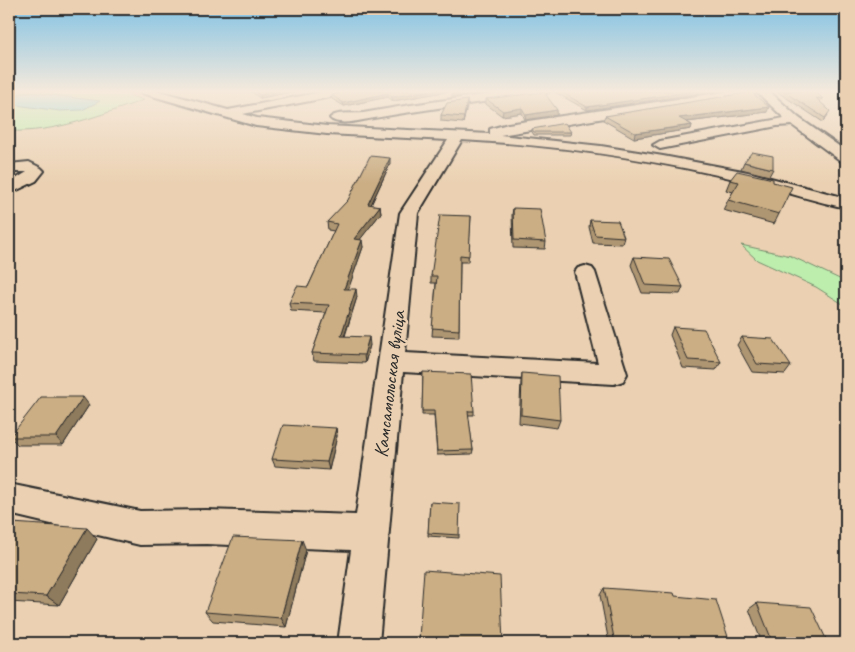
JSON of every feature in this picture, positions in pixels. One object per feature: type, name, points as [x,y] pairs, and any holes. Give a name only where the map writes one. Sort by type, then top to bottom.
[{"type":"street","points":[[254,121],[327,130],[457,137],[494,135],[508,128],[552,121]]},
{"type":"street","points":[[396,121],[459,129],[663,160],[748,177],[846,202]]},
{"type":"street","points":[[660,145],[787,121]]},
{"type":"street","points":[[796,121],[846,158]]},
{"type":"street","name":"Камсамольская вуліца","points":[[358,643],[409,212],[457,137]]},
{"type":"street","points":[[9,168],[29,167],[36,170],[30,178],[9,189]]},
{"type":"street","points":[[391,362],[614,374],[585,272]]},
{"type":"street","points":[[9,499],[140,528],[206,527],[371,533]]},
{"type":"green space","points":[[9,121],[79,121],[43,129],[9,131]]},
{"type":"green space","points":[[741,245],[791,256],[846,282],[846,306],[816,287],[757,260]]},
{"type":"building","points":[[615,121],[685,121],[692,125],[635,133]]},
{"type":"building","points":[[565,123],[571,132],[534,132],[532,129]]},
{"type":"building","points":[[752,152],[773,156],[773,169],[744,162]]},
{"type":"building","points":[[370,156],[390,158],[368,204],[380,206],[354,239],[362,240],[344,289],[356,289],[341,336],[369,337],[364,355],[312,353],[329,305],[289,303],[297,286],[308,287],[337,224],[327,222],[348,200]]},
{"type":"building","points":[[737,171],[773,179],[773,182],[792,187],[779,214],[728,200],[739,182],[730,180]]},
{"type":"building","points":[[513,208],[540,209],[546,242],[514,240]]},
{"type":"building","points":[[440,215],[471,216],[469,256],[460,255],[459,330],[432,328],[437,276],[431,276]]},
{"type":"building","points":[[590,220],[618,221],[624,237],[595,235]]},
{"type":"building","points":[[634,257],[669,259],[683,287],[645,285]]},
{"type":"building","points":[[673,327],[704,329],[721,362],[688,360]]},
{"type":"building","points":[[742,337],[773,339],[791,366],[757,364]]},
{"type":"building","points":[[423,372],[471,374],[474,411],[468,411],[473,450],[437,451],[434,411],[422,411]]},
{"type":"building","points":[[522,373],[558,376],[560,420],[521,415]]},
{"type":"building","points":[[41,397],[83,397],[56,437],[10,437]]},
{"type":"building","points":[[283,425],[336,428],[327,462],[272,459]]},
{"type":"building","points":[[430,502],[460,504],[459,535],[428,533]]},
{"type":"building","points":[[12,523],[87,528],[46,596],[9,594],[9,528]]},
{"type":"building","points":[[233,537],[302,540],[281,618],[205,612]]},
{"type":"building","points":[[424,570],[500,576],[503,643],[419,638]]},
{"type":"building","points":[[604,588],[674,593],[675,596],[716,600],[730,643],[615,643]]},
{"type":"building","points":[[757,603],[811,607],[828,643],[773,643]]}]
